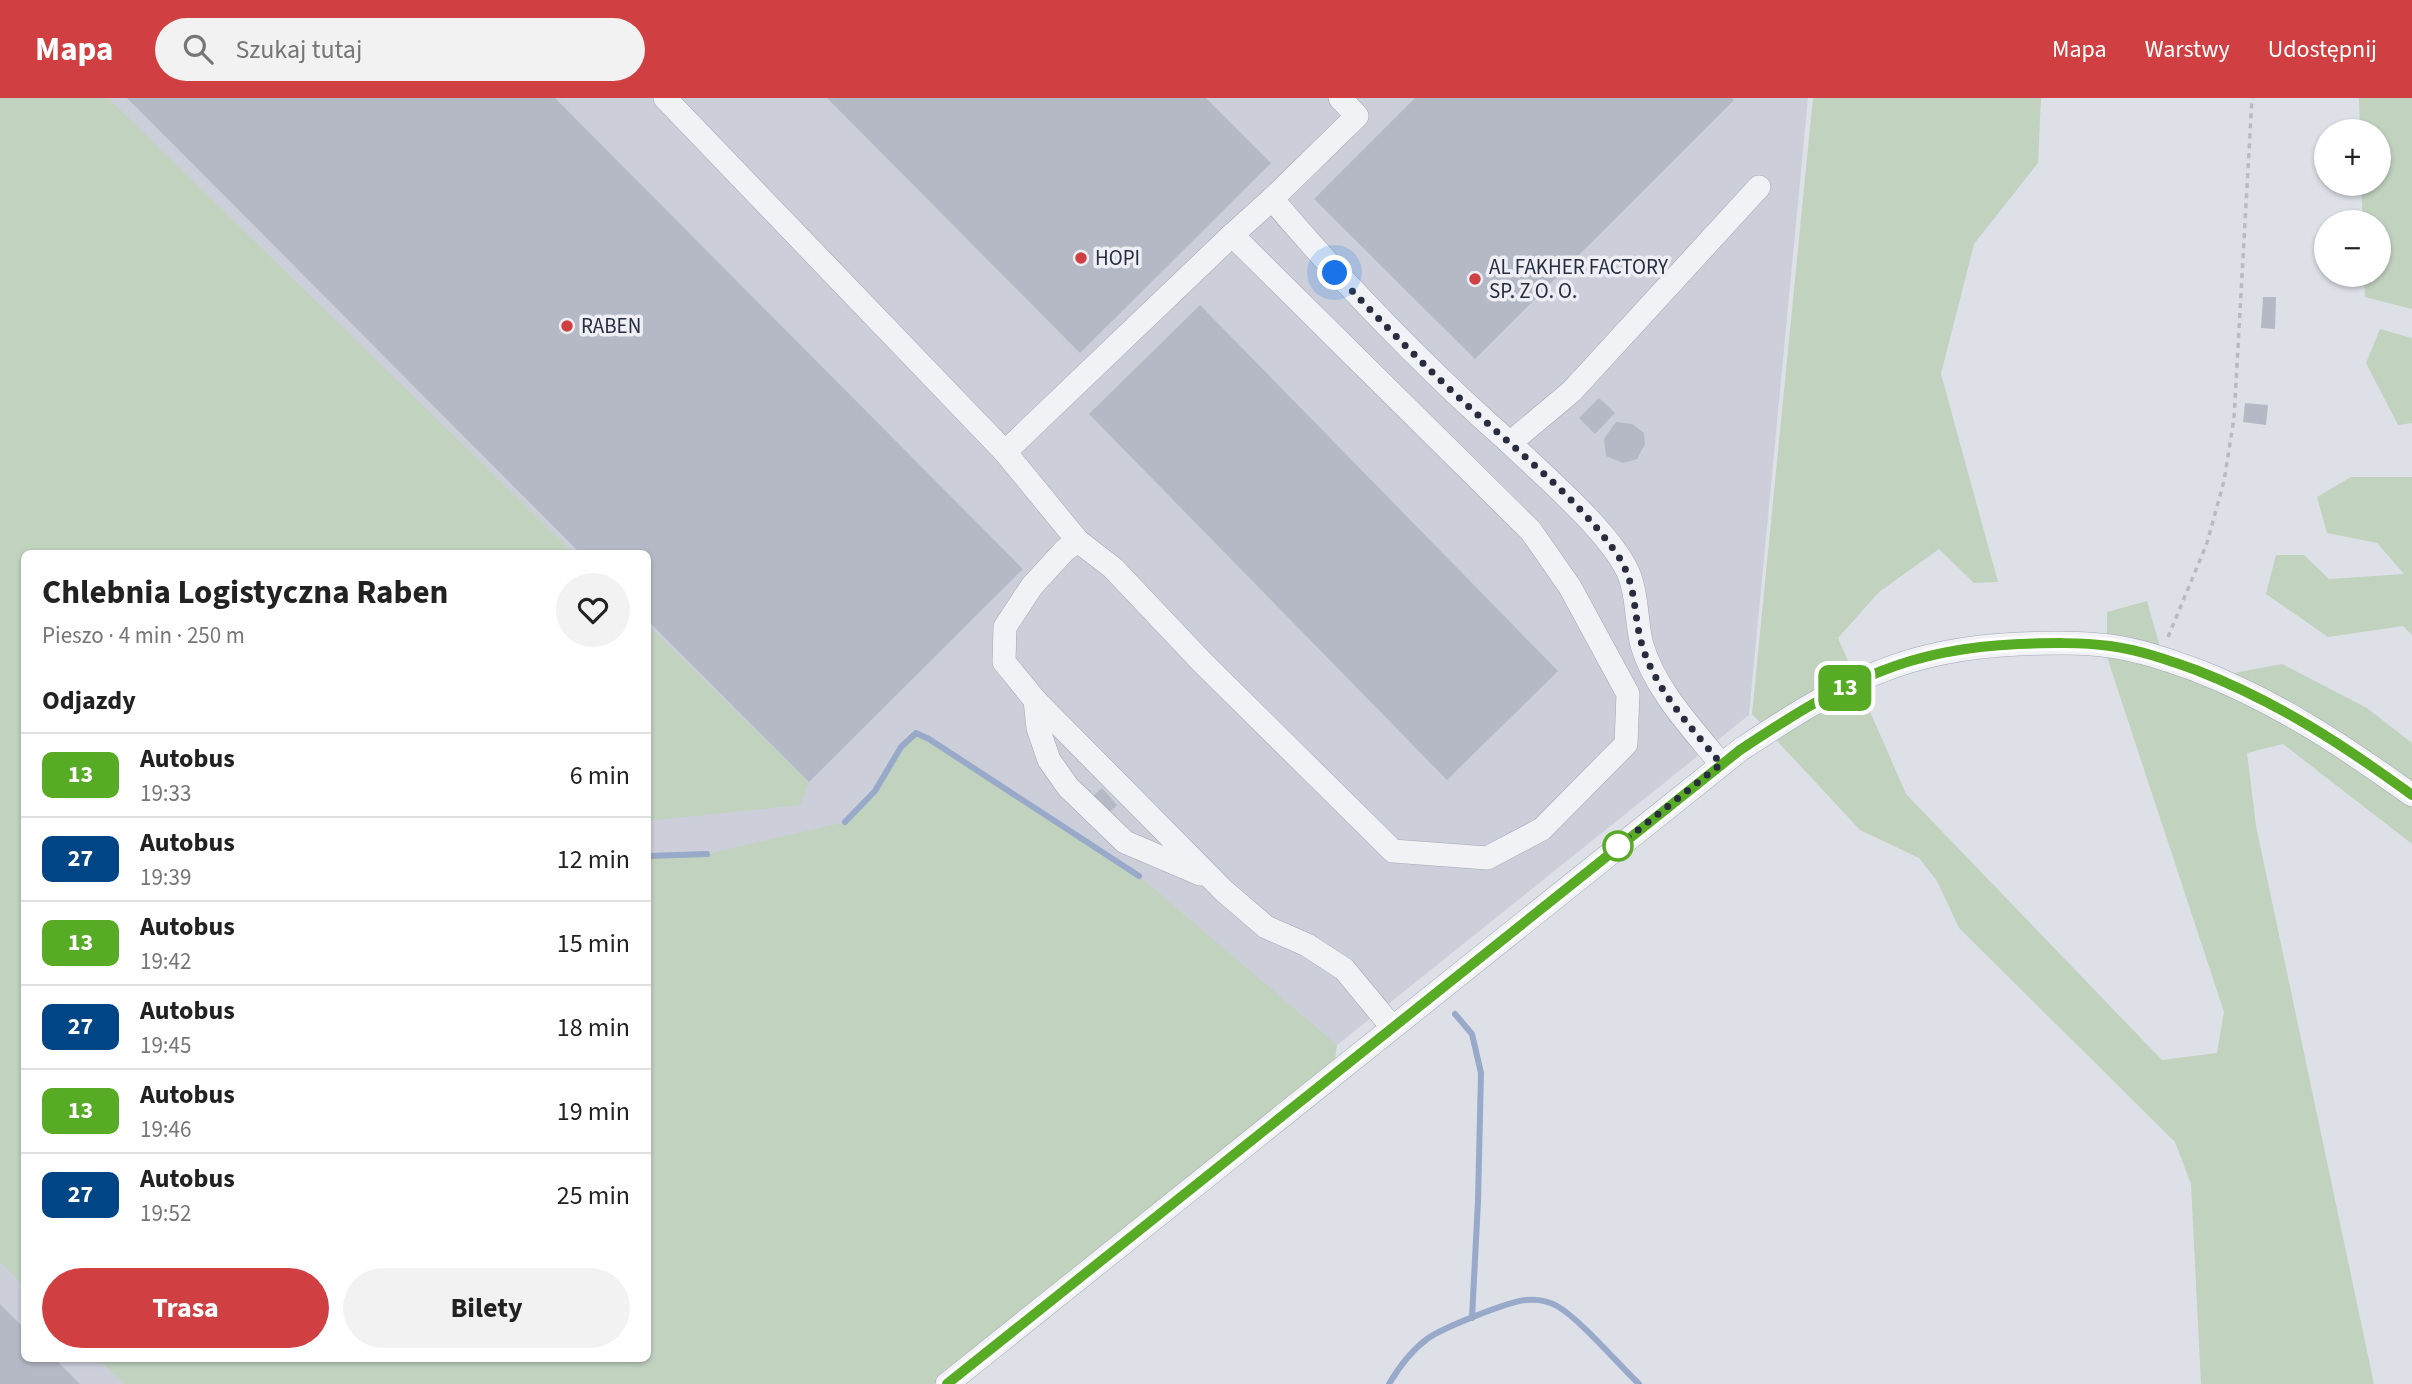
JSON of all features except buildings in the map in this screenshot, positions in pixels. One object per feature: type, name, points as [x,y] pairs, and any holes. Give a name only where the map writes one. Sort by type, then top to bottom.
[{"type":"street","points":[[665,98],[1005,452],[1078,541],[1113,568],[1202,662],[1393,851],[1487,858],[1542,829],[1626,744],[1629,694],[1570,587],[1531,531],[1232,235]]},
{"type":"street","points":[[1005,452],[1357,116],[1340,98]]},
{"type":"street","points":[[1510,443],[1572,391],[1759,187]]},
{"type":"street","points":[[1272,199],[1335,273],[1411,352],[1577,508],[1614,550],[1630,576],[1642,646],[1657,679],[1721,764]]},
{"type":"street","points":[[1078,541],[1065,550],[1032,586],[1005,627],[1004,662],[1035,700],[1224,891]]},
{"type":"street","points":[[947,1384],[1721,764],[1811,705],[1879,672],[1931,656],[1987,645],[2053,643],[2110,646],[2160,657],[2220,679],[2276,705],[2333,738],[2412,795]]},
{"type":"street","points":[[1035,700],[1038,728],[1049,760],[1068,787],[1125,842],[1199,873],[1266,927],[1307,945],[1344,969],[1392,1027]]},
{"type":"path","points":[[2160,657],[2207,543],[2224,481],[2234,418],[2252,98]]},
{"type":"shaded area","points":[[0,98],[1808,98],[1749,715],[914,1384],[0,1384]]},
{"type":"green space","points":[[0,98],[108,98],[571,550],[21,550],[21,1283],[0,1262]]},
{"type":"green space","points":[[1813,98],[2041,98],[2038,163],[1974,244],[1941,374],[1998,582],[1974,583],[1939,549],[1879,592],[1838,638],[1906,794],[2162,1060],[2217,1053],[2224,1012],[2107,657],[2107,612],[2147,601],[2166,668],[2197,680],[2282,664],[2367,708],[2412,743],[2412,844],[2283,744],[2247,753],[2256,826],[2374,1384],[2201,1384],[2191,1184],[2175,1142],[1959,928],[1937,881],[1919,858],[1860,830],[1752,714]]},
{"type":"green space","points":[[2359,98],[2412,98],[2412,309],[2365,297],[2365,287],[2391,287],[2391,210],[2362,210],[2362,196],[2391,196],[2391,119],[2360,119]]},
{"type":"green space","points":[[2380,329],[2412,338],[2412,423],[2398,425],[2366,363]]},
{"type":"green space","points":[[2351,477],[2412,477],[2412,635],[2403,626],[2328,637],[2266,594],[2276,555],[2304,555],[2329,579],[2404,574],[2377,543],[2327,533],[2317,497]]},
{"type":"green space","points":[[651,628],[809,782],[800,805],[651,821]]},
{"type":"green space","points":[[916,733],[929,739],[1139,876],[1337,1045],[1333,1075],[947,1384],[124,1384],[101,1362],[651,1362],[651,856],[707,854],[845,822],[875,791],[901,747]]},
{"type":"waterway","points":[[845,822],[875,791],[901,747],[916,733],[1139,876]]},
{"type":"waterway","points":[[651,856],[707,854]]},
{"type":"waterway","points":[[1455,1014],[1472,1034],[1481,1073],[1472,1318]]},
{"type":"waterway","points":[[1389,1384],[1411,1354],[1435,1334],[1490,1310],[1530,1300],[1550,1303],[1566,1312],[1639,1384]]},
{"type":"bus line","name":"13","points":[[947,1384],[1740,750],[1811,705],[1879,672],[1931,656],[1987,645],[2053,643],[2110,646],[2160,657],[2220,679],[2276,705],[2333,738],[2412,795]]},
{"type":"place","name":"HOPI","points":[[1081,258]]},
{"type":"place","name":"AL FAKHER FACTORY SP. Z O. O.","points":[[1475,279]]},
{"type":"place","name":"RABEN","points":[[567,326]]},
{"type":"route","points":[[1335,273],[1411,352],[1577,508],[1614,550],[1630,576],[1642,646],[1657,679],[1721,764],[1618,846]]}]
